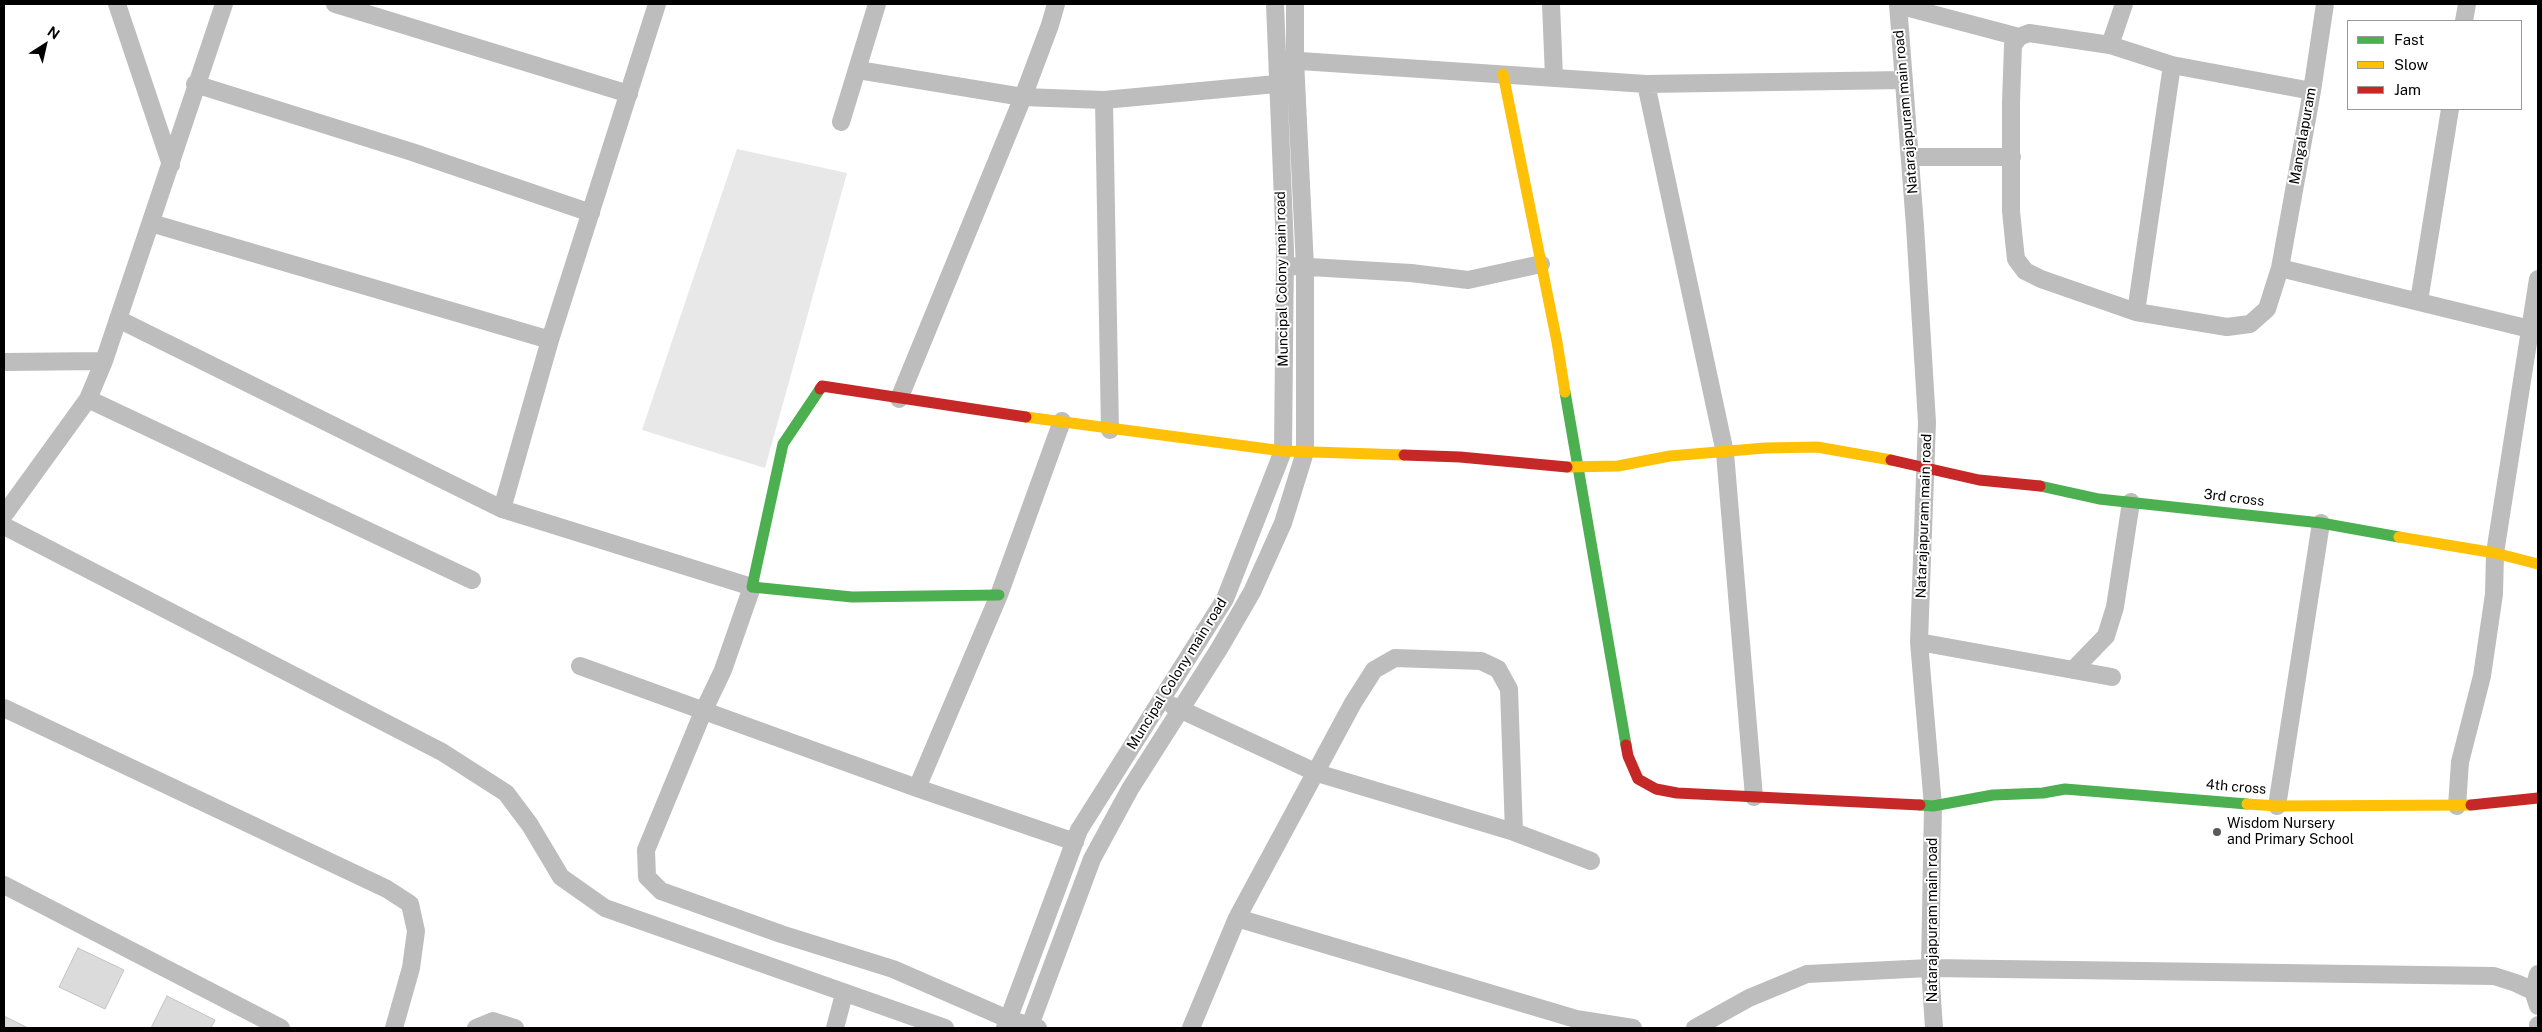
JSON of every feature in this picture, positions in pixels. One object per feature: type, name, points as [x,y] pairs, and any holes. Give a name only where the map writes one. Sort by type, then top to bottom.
[{"type":"street","points":[[117,4],[171,165]]},
{"type":"street","points":[[4,515],[88,399],[104,361],[171,165],[195,84],[224,4]]},
{"type":"street","points":[[335,4],[629,94]]},
{"type":"street","points":[[502,509],[550,340],[657,4]]},
{"type":"street","points":[[841,122],[877,4]]},
{"type":"street","points":[[899,399],[1023,97],[1050,26],[1056,4]]},
{"type":"street","name":"Muncipal Colony main road","points":[[1006,1024],[1079,830],[1225,599],[1282,451],[1285,266],[1276,84],[1275,4]]},
{"type":"street","points":[[752,587],[723,670],[703,712],[646,850],[646,877],[661,891],[781,934],[893,970],[1006,1024],[1032,1027],[1092,859],[1130,789],[1182,710],[1252,592],[1283,523],[1305,452],[1305,267],[1295,60],[1295,4]]},
{"type":"street","points":[[1551,4],[1554,77]]},
{"type":"street","points":[[1898,4],[2019,37],[2029,33],[2110,45],[2172,65],[2312,91]]},
{"type":"street","name":"Natarajapuram main road","points":[[1898,4],[1926,412],[1926,467],[1919,642],[1933,806],[1930,968],[1934,1028]]},
{"type":"street","points":[[2110,45],[2124,4]]},
{"type":"street","name":"Mangalapuram","points":[[2019,37],[2013,45],[2012,64],[2011,211],[2016,259],[2020,265],[2041,279],[2136,312],[2227,327],[2250,324],[2267,309],[2280,268],[2312,91],[2325,4]]},
{"type":"street","points":[[2464,20],[2467,4]]},
{"type":"street","points":[[1276,60],[1646,84],[1904,80]]},
{"type":"street","points":[[2136,312],[2172,65]]},
{"type":"street","points":[[858,70],[1023,97],[1104,100],[1276,84]]},
{"type":"street","name":"4th cross","points":[[1503,74],[1557,342],[1576,468],[1628,756],[1638,779],[1656,789],[1677,794],[1933,806],[1993,795],[2043,793],[2065,789],[2277,806],[2457,806],[2538,798]]},
{"type":"street","points":[[195,84],[412,152],[591,213]]},
{"type":"street","points":[[1646,84],[1725,453],[1754,797]]},
{"type":"street","points":[[1104,100],[1110,430]]},
{"type":"street","points":[[2419,301],[2450,110]]},
{"type":"street","points":[[1910,157],[2012,158]]},
{"type":"street","points":[[151,223],[550,340]]},
{"type":"street","points":[[1285,266],[1411,273],[1468,280],[1541,264]]},
{"type":"street","points":[[2280,268],[2534,330]]},
{"type":"street","points":[[2457,806],[2460,762],[2482,676],[2494,594],[2495,553],[2534,330],[2538,279]]},
{"type":"street","points":[[118,318],[502,509],[752,587],[852,597],[999,595]]},
{"type":"street","points":[[4,362],[104,361]]},
{"type":"street","name":"3rd cross","points":[[752,587],[783,444],[822,386],[899,399],[1062,421],[1110,430],[1282,451],[1460,457],[1516,464],[1576,468],[1618,466],[1670,456],[1725,453],[1765,448],[1817,447],[1926,467],[1979,480],[2032,484],[2099,498],[2321,523],[2495,553],[2538,564]]},
{"type":"street","points":[[88,399],[472,580]]},
{"type":"street","points":[[917,788],[999,595],[1062,421]]},
{"type":"street","points":[[2074,670],[2106,636],[2115,607],[2131,502]]},
{"type":"street","points":[[2277,806],[2321,523]]},
{"type":"street","points":[[4,526],[442,752],[506,793],[530,825],[561,877],[605,908],[844,994],[945,1028]]},
{"type":"street","points":[[1919,642],[2112,677]]},
{"type":"street","points":[[1190,1028],[1237,918],[1317,773],[1353,703],[1374,670],[1395,658],[1482,661],[1498,668],[1509,690],[1514,832]]},
{"type":"street","points":[[580,666],[703,712],[1075,842]]},
{"type":"street","points":[[1161,700],[1317,773],[1514,832],[1591,861]]},
{"type":"street","points":[[4,708],[387,889],[410,904],[416,931],[412,968],[394,1028]]},
{"type":"street","points":[[4,885],[281,1028]]},
{"type":"street","points":[[1237,918],[1576,1019],[1633,1028]]},
{"type":"street","points":[[1695,1028],[1749,998],[1807,974],[1930,968],[2494,976],[2516,982],[2536,998]]},
{"type":"street","points":[[2536,998],[2538,974]]},
{"type":"street","points":[[835,1028],[844,994]]},
{"type":"street","points":[[476,1028],[493,1021],[515,1028]]},
{"type":"shaded area","points":[[737,149],[847,173],[765,468],[642,430]]},
{"type":"building","points":[[78,948],[124,970],[105,1009],[59,987]]},
{"type":"building","points":[[167,996],[215,1020],[211,1028],[151,1028]]},
{"type":"building","points":[[4,1016],[28,1028],[4,1028]]},
{"type":"traffic: fast","points":[[820,389],[783,444],[752,587],[852,597],[999,595]]},
{"type":"traffic: fast","points":[[1565,392],[1626,745]]},
{"type":"traffic: fast","points":[[2040,486],[2099,499],[2321,523],[2399,537]]},
{"type":"traffic: fast","points":[[1920,805],[1933,806],[1993,795],[2043,793],[2065,789],[2247,804]]},
{"type":"traffic: slow","points":[[1503,74],[1557,342],[1565,392]]},
{"type":"traffic: slow","points":[[1026,417],[1283,451],[1404,455]]},
{"type":"traffic: slow","points":[[1567,467],[1618,466],[1670,456],[1765,448],[1817,447],[1891,460]]},
{"type":"traffic: slow","points":[[2399,537],[2495,553],[2538,564]]},
{"type":"traffic: slow","points":[[2247,804],[2277,806],[2471,805]]},
{"type":"traffic: jam","points":[[820,389],[822,386],[1026,417]]},
{"type":"traffic: jam","points":[[1404,455],[1460,457],[1567,467]]},
{"type":"traffic: jam","points":[[1891,460],[1979,480],[2040,486]]},
{"type":"traffic: jam","points":[[1626,745],[1628,756],[1638,779],[1656,789],[1677,793],[1920,805]]},
{"type":"traffic: jam","points":[[2471,805],[2538,798]]},
{"type":"place","name":"Wisdom Nursery and Primary School","points":[[2217,832]]}]
